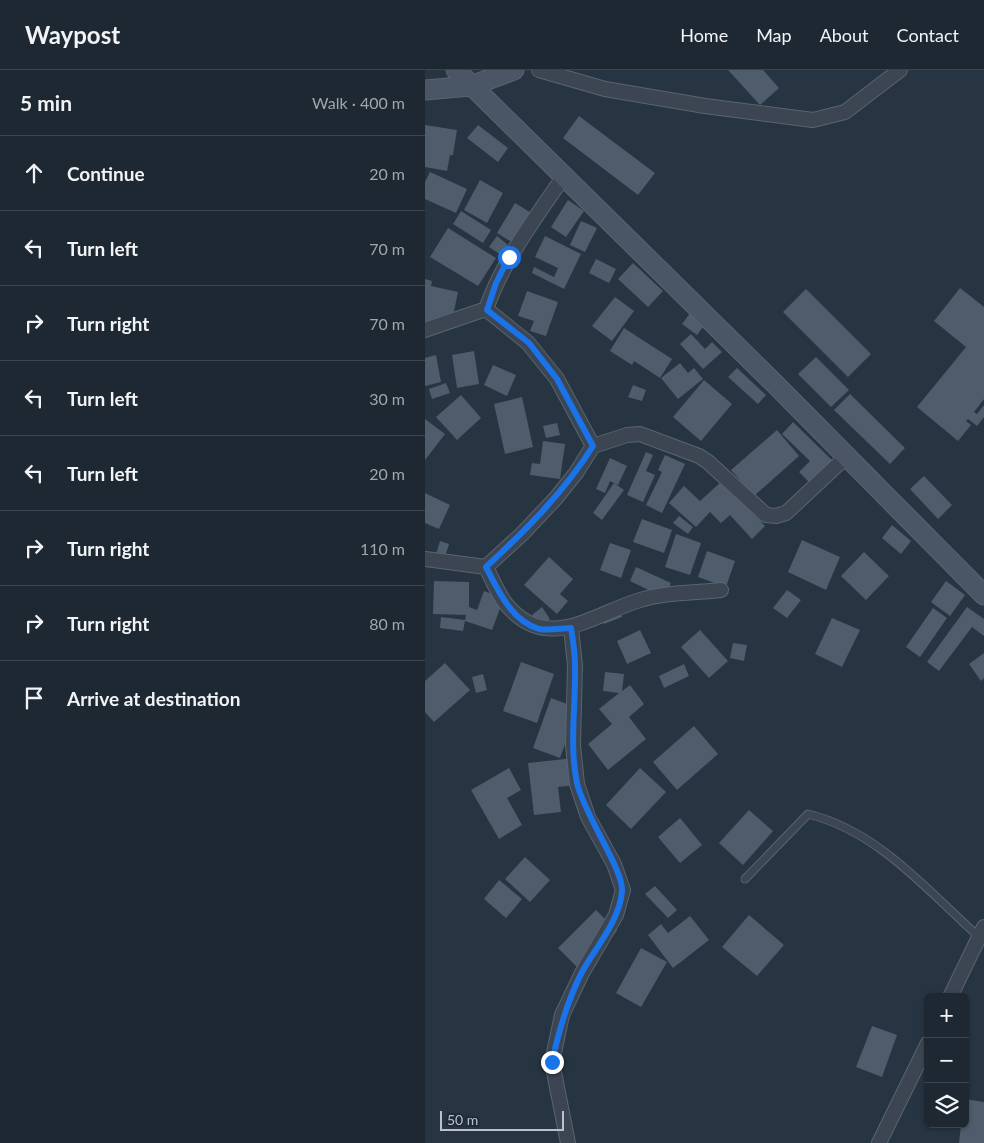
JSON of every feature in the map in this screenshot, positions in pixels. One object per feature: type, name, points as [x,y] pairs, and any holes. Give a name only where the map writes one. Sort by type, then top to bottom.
[{"type":"street","points":[[456,70],[847,456],[984,595]]},
{"type":"street","points":[[425,90],[471,86],[514,70]]},
{"type":"street","points":[[539,70],[605,89],[705,106],[813,120],[845,112],[900,70]]},
{"type":"street","points":[[487,310],[496,283],[509,257],[564,176]]},
{"type":"street","points":[[425,330],[487,310]]},
{"type":"street","points":[[487,310],[534,350],[557,379],[593,446]]},
{"type":"street","points":[[486,567],[523,533],[555,498],[576,473],[593,446],[634,434],[689,451],[708,462],[766,515],[776,516],[786,513],[847,456]]},
{"type":"street","points":[[425,559],[486,567]]},
{"type":"street","points":[[486,567],[505,603],[521,620],[541,629],[571,628],[639,600],[663,595],[721,590]]},
{"type":"street","points":[[568,1143],[552,1062],[556,1043],[563,1015],[582,973],[616,914],[623,890],[614,864],[588,817],[577,784],[573,745],[575,665],[571,628]]},
{"type":"street","points":[[952,993],[981,932]]},
{"type":"street","points":[[879,1143],[924,1050]]},
{"type":"lane","points":[[745,879],[808,814],[831,820],[856,832],[892,857],[981,932]]},
{"type":"building","points":[[728,70],[763,70],[779,88],[760,105]]},
{"type":"building","points":[[579,116],[655,173],[638,195],[563,138]]},
{"type":"building","points":[[425,125],[457,130],[453,155],[450,155],[447,171],[425,167]]},
{"type":"building","points":[[478,125],[508,148],[498,162],[467,138]]},
{"type":"building","points":[[430,172],[467,189],[456,213],[425,199],[425,182]]},
{"type":"building","points":[[480,180],[503,193],[487,223],[464,210]]},
{"type":"building","points":[[568,200],[584,211],[566,237],[551,227]]},
{"type":"building","points":[[515,203],[538,217],[520,247],[497,233]]},
{"type":"building","points":[[461,211],[491,230],[483,243],[453,224]]},
{"type":"building","points":[[581,221],[597,228],[585,252],[570,245]]},
{"type":"building","points":[[448,228],[496,258],[478,286],[430,257]]},
{"type":"building","points":[[497,236],[508,245],[501,255],[489,247]]},
{"type":"building","points":[[545,236],[581,254],[564,289],[532,273],[534,267],[554,277],[558,268],[535,257]]},
{"type":"building","points":[[596,259],[616,269],[609,283],[589,273]]},
{"type":"building","points":[[633,263],[663,291],[648,307],[618,279]]},
{"type":"building","points":[[425,279],[432,281],[431,286],[458,292],[451,326],[425,321]]},
{"type":"building","points":[[960,288],[984,307],[984,399],[974,412],[977,414],[984,405],[984,417],[977,426],[968,419],[966,421],[971,425],[958,441],[917,407],[966,347],[934,321]]},
{"type":"building","points":[[806,289],[871,354],[848,377],[783,312]]},
{"type":"building","points":[[527,291],[558,302],[546,336],[530,331],[534,321],[518,316]]},
{"type":"building","points":[[615,297],[634,311],[612,341],[592,326]]},
{"type":"building","points":[[690,313],[705,324],[697,335],[682,324]]},
{"type":"building","points":[[624,328],[672,359],[660,378],[634,361],[632,365],[610,351]]},
{"type":"building","points":[[691,334],[705,349],[712,342],[722,352],[703,369],[680,344]]},
{"type":"building","points":[[474,351],[479,384],[457,388],[452,355]]},
{"type":"building","points":[[436,355],[441,382],[425,386],[425,358]]},
{"type":"building","points":[[816,357],[849,390],[831,407],[798,374]]},
{"type":"building","points":[[680,363],[688,373],[694,368],[703,379],[678,399],[661,378]]},
{"type":"building","points":[[493,365],[516,375],[507,396],[484,385]]},
{"type":"building","points":[[737,368],[766,395],[758,404],[728,377]]},
{"type":"building","points":[[704,380],[732,404],[701,441],[673,417]]},
{"type":"building","points":[[446,383],[450,393],[432,399],[429,389]]},
{"type":"building","points":[[633,385],[646,390],[642,401],[628,397]]},
{"type":"building","points":[[850,394],[905,448],[890,464],[834,410]]},
{"type":"building","points":[[461,395],[481,418],[457,440],[436,417]]},
{"type":"building","points":[[522,397],[533,447],[505,454],[494,404]]},
{"type":"building","points":[[425,419],[445,434],[425,460]]},
{"type":"building","points":[[793,422],[836,464],[814,487],[799,472],[810,461],[782,434]]},
{"type":"building","points":[[557,423],[560,435],[546,438],[543,426]]},
{"type":"building","points":[[777,430],[799,456],[754,496],[731,470]]},
{"type":"building","points":[[543,441],[565,444],[560,479],[530,475],[532,463],[540,464]]},
{"type":"building","points":[[646,452],[653,455],[646,471],[655,475],[643,502],[627,495]]},
{"type":"building","points":[[665,455],[685,464],[662,513],[646,505],[662,472],[658,470]]},
{"type":"building","points":[[610,458],[627,466],[618,485],[610,481],[605,493],[596,489]]},
{"type":"building","points":[[924,476],[952,505],[938,519],[910,489]]},
{"type":"building","points":[[722,481],[765,526],[752,539],[730,515],[721,523],[710,512],[696,527],[669,503],[684,486],[700,501]]},
{"type":"building","points":[[614,483],[624,490],[602,520],[593,513]]},
{"type":"building","points":[[425,493],[450,505],[439,529],[425,523]]},
{"type":"building","points":[[679,516],[693,527],[688,534],[673,523]]},
{"type":"building","points":[[642,519],[672,530],[664,553],[633,542]]},
{"type":"building","points":[[892,525],[911,541],[901,554],[882,538]]},
{"type":"building","points":[[676,534],[701,543],[690,575],[665,567]]},
{"type":"building","points":[[802,540],[840,557],[826,590],[788,572]]},
{"type":"building","points":[[440,541],[449,544],[445,557],[436,554]]},
{"type":"building","points":[[610,543],[631,550],[621,578],[600,570]]},
{"type":"building","points":[[707,551],[735,561],[726,587],[698,577]]},
{"type":"building","points":[[864,552],[889,576],[866,600],[841,576]]},
{"type":"building","points":[[549,557],[573,579],[560,594],[568,601],[557,614],[524,585]]},
{"type":"building","points":[[636,567],[671,583],[665,598],[630,581]]},
{"type":"building","points":[[434,581],[469,582],[469,607],[477,610],[484,591],[504,598],[492,630],[465,621],[463,631],[440,628],[441,617],[465,620],[466,615],[433,614]]},
{"type":"building","points":[[946,581],[965,595],[950,616],[931,602]]},
{"type":"building","points":[[787,590],[801,600],[787,618],[773,608]]},
{"type":"building","points":[[616,601],[622,617],[604,624],[598,608]]},
{"type":"building","points":[[542,607],[550,619],[540,626],[532,615]]},
{"type":"building","points":[[967,607],[984,619],[984,636],[972,627],[939,671],[927,662]]},
{"type":"building","points":[[933,608],[947,618],[920,657],[906,647]]},
{"type":"building","points":[[832,618],[860,630],[842,667],[815,654]]},
{"type":"building","points":[[640,630],[651,653],[627,664],[617,641]]},
{"type":"building","points":[[700,630],[728,661],[709,678],[681,647]]},
{"type":"building","points":[[733,643],[747,645],[744,661],[730,658]]},
{"type":"building","points":[[984,653],[984,678],[981,681],[969,664]]},
{"type":"building","points":[[521,662],[554,674],[537,723],[503,711]]},
{"type":"building","points":[[445,663],[470,690],[434,722],[425,712],[425,681]]},
{"type":"building","points":[[684,664],[689,676],[664,688],[659,676]]},
{"type":"building","points":[[605,672],[624,674],[622,691],[630,685],[644,704],[629,717],[646,739],[608,770],[588,744],[612,724],[599,709],[619,693],[603,691]]},
{"type":"building","points":[[483,674],[487,690],[476,693],[472,677]]},
{"type":"building","points":[[551,698],[578,708],[560,758],[533,748]]},
{"type":"building","points":[[694,726],[718,754],[677,790],[653,762]]},
{"type":"building","points":[[574,758],[577,785],[558,787],[561,812],[534,815],[528,763]]},
{"type":"building","points":[[509,768],[521,790],[507,798],[522,825],[499,839],[471,790]]},
{"type":"building","points":[[640,768],[666,792],[631,829],[606,805]]},
{"type":"building","points":[[749,810],[773,831],[743,865],[719,843]]},
{"type":"building","points":[[680,818],[702,845],[680,863],[658,837]]},
{"type":"building","points":[[525,857],[550,880],[530,902],[505,879]]},
{"type":"building","points":[[499,880],[522,899],[506,918],[484,899]]},
{"type":"building","points":[[655,886],[677,910],[668,918],[645,894]]},
{"type":"building","points":[[596,910],[617,931],[579,969],[558,948]]},
{"type":"building","points":[[749,915],[784,945],[757,976],[722,947]]},
{"type":"building","points":[[690,916],[709,940],[673,968],[648,935],[661,924],[668,933]]},
{"type":"building","points":[[641,948],[667,962],[641,1007],[616,993]]},
{"type":"building","points":[[872,1026],[897,1035],[882,1077],[856,1067]]},
{"type":"building","points":[[969,1100],[984,1102],[984,1143],[959,1143],[961,1128],[969,1128]]},
{"type":"route","points":[[509,257],[496,283],[487,310],[529,343],[557,379],[593,446],[576,473],[555,498],[523,533],[486,567],[505,603],[521,620],[541,629],[571,628],[575,665],[573,745],[577,784],[588,817],[614,864],[623,890],[616,914],[582,973],[563,1015],[552,1062]]}]
